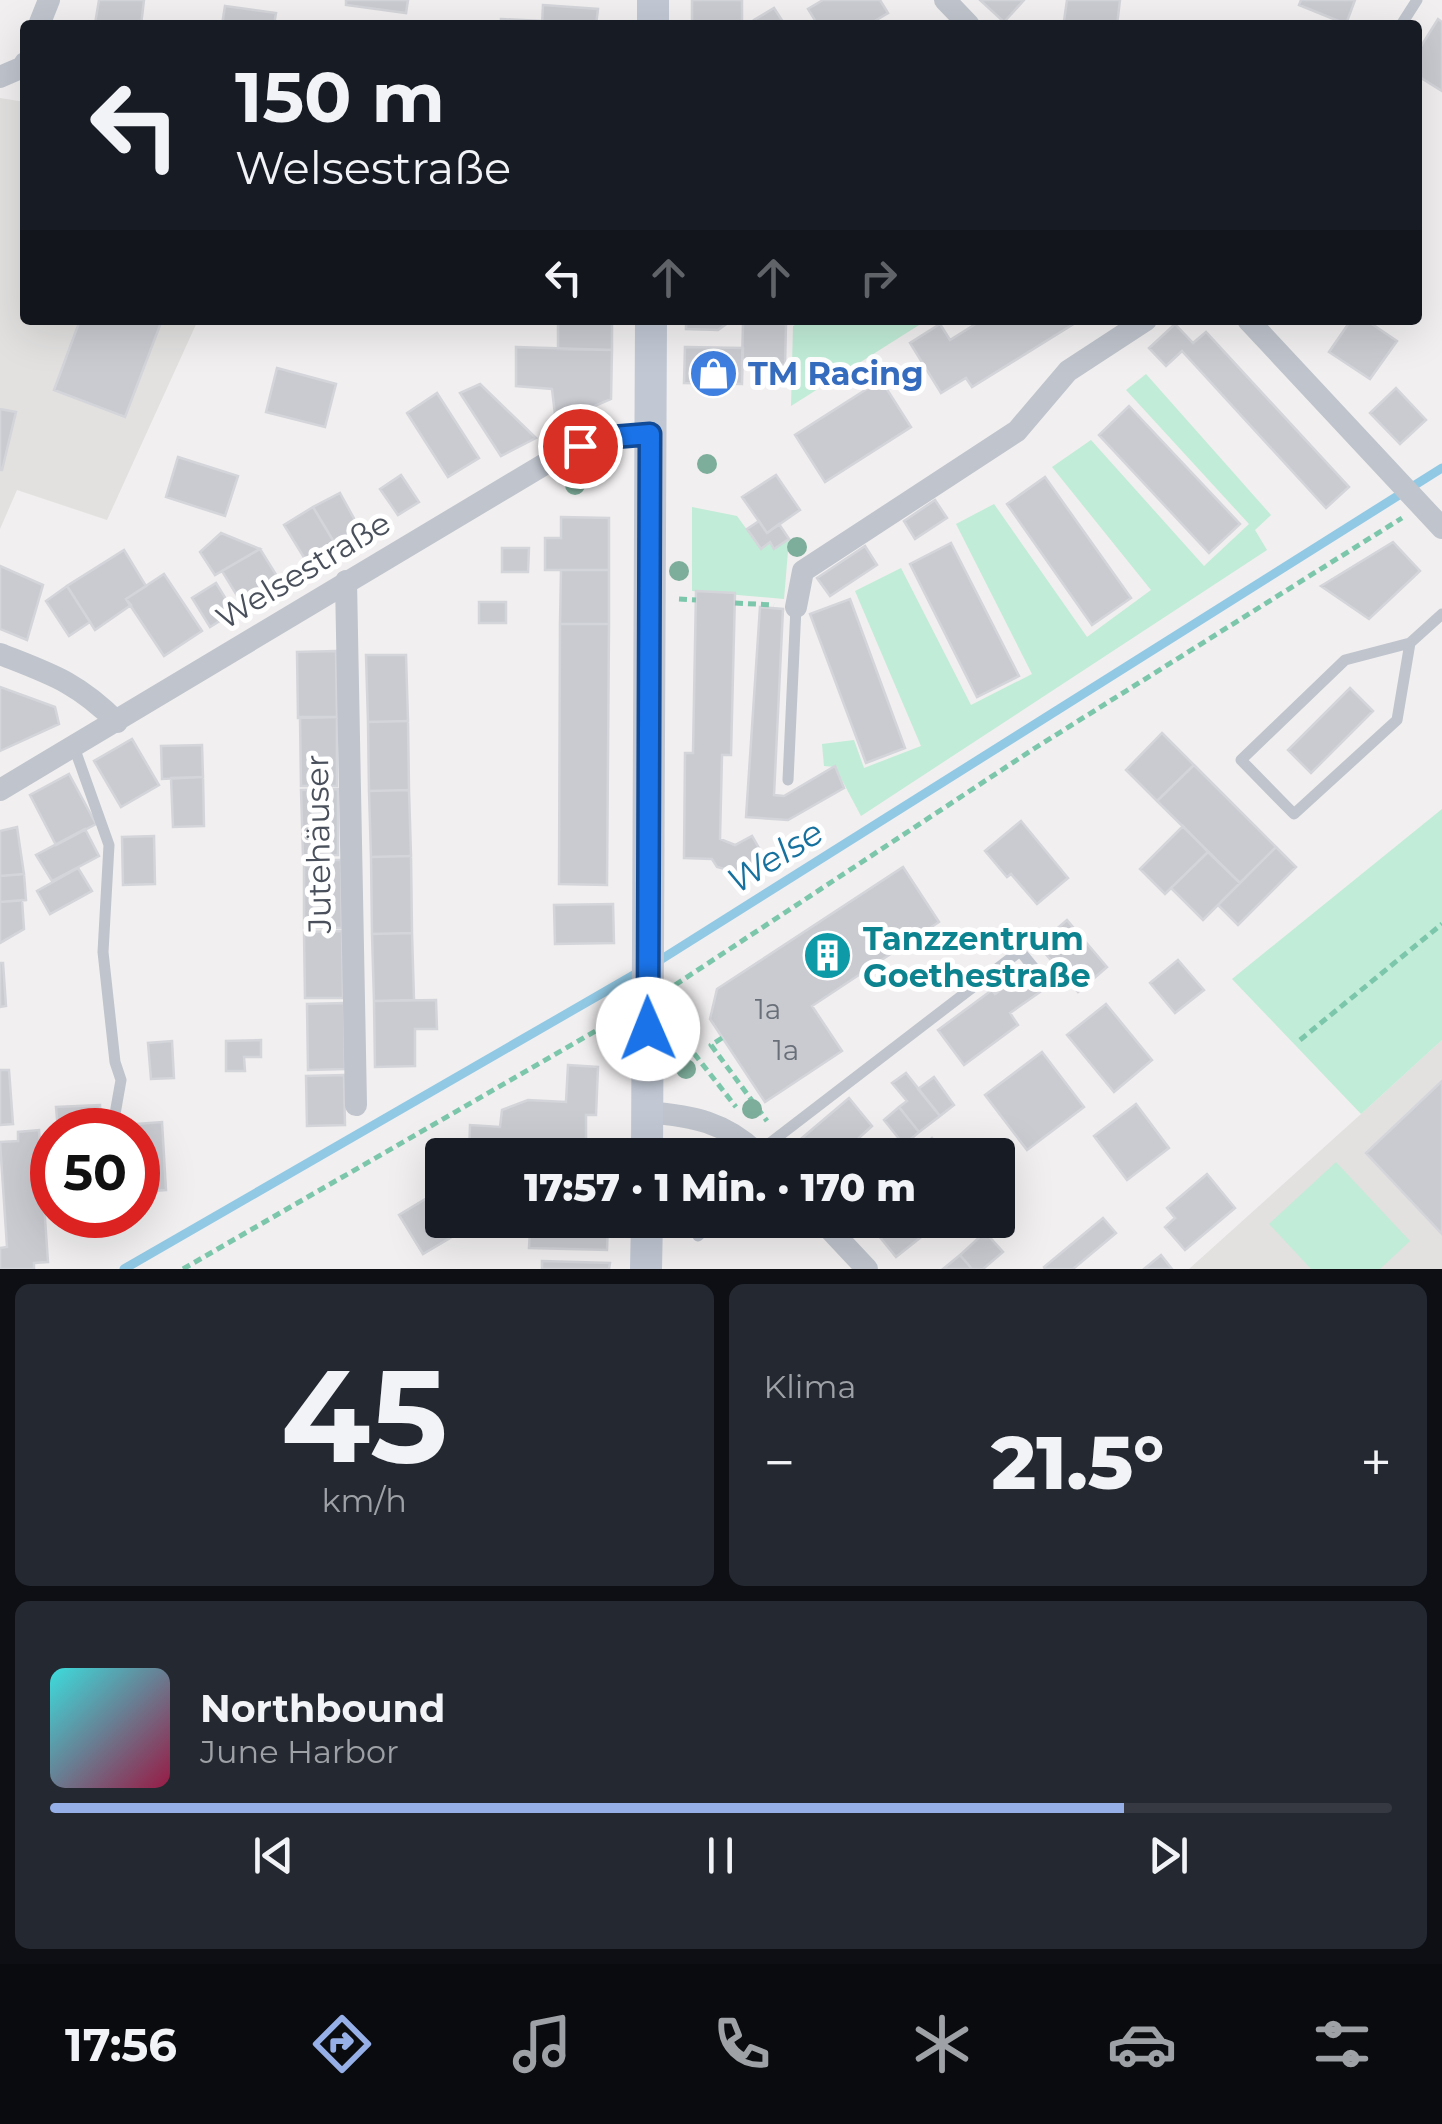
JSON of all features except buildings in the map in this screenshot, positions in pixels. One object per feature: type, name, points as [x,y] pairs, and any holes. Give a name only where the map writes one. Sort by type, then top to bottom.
[{"type":"main road","points":[[647,1138],[651,325]]},
{"type":"main road","points":[[646,1238],[646,1269]]},
{"type":"street","points":[[945,0],[964,20]]},
{"type":"street","points":[[796,606],[803,571],[1016,431],[1068,371],[1138,325]]},
{"type":"street","points":[[1253,325],[1442,528]]},
{"type":"street","name":"Welsestraße","points":[[0,790],[560,454],[601,438],[650,434]]},
{"type":"street","name":"Jutehäuser","points":[[346,581],[356,1105]]},
{"type":"street","points":[[0,654],[67,681],[91,695],[117,722]]},
{"type":"street","points":[[648,1112],[694,1116],[718,1124],[737,1138]]},
{"type":"street","points":[[838,1238],[867,1269]]},
{"type":"lane","points":[[788,780],[796,606]]},
{"type":"lane","points":[[1410,642],[1397,720],[1294,814],[1241,760],[1345,660],[1410,642],[1442,614]]},
{"type":"lane","points":[[74,747],[109,845],[103,952],[115,1062],[121,1080],[116,1108]]},
{"type":"lane","points":[[779,1138],[1020,951],[1034,968]]},
{"type":"path","points":[[183,1269],[646,1002],[1418,501]]},
{"type":"path","points":[[734,603],[796,606]]},
{"type":"path","points":[[1300,1040],[1442,924]]},
{"type":"path","points":[[673,1026],[713,1078],[729,1069]]},
{"type":"path","points":[[722,1038],[711,1045],[768,1124]]},
{"type":"shaded area","points":[[0,98],[20,101],[20,325],[196,325],[107,520],[17,490],[0,529]]},
{"type":"shaded area","points":[[1442,1040],[1442,1269],[1189,1269],[1361,1114]]},
{"type":"green space","points":[[795,325],[919,325],[791,406]]},
{"type":"green space","points":[[1146,374],[1271,515],[1255,530],[1267,550],[861,816],[835,767],[824,766],[822,744],[854,740],[864,768],[921,746],[855,591],[901,568],[971,705],[1032,674],[956,524],[994,504],[1087,637],[1151,590],[1052,467],[1091,440],[1204,566],[1249,524],[1126,390]]},
{"type":"green space","points":[[692,507],[737,516],[761,549],[770,542],[775,549],[789,539],[784,599],[692,591]]},
{"type":"green space","points":[[1442,809],[1442,1040],[1361,1114],[1232,979]]},
{"type":"green space","points":[[1336,1162],[1410,1241],[1380,1269],[1311,1269],[1269,1224]]},
{"type":"waterway","name":"Welse","points":[[657,962],[1442,468]]},
{"type":"waterway","name":"Welse","points":[[124,1269],[639,972]]},
{"type":"place","name":"TM Racing","points":[[713,373]]},
{"type":"place","name":"Tanzzentrum Goethestraße","points":[[828,956]]},
{"type":"route","points":[[580,446],[601,438],[650,434],[648,1029]]}]
